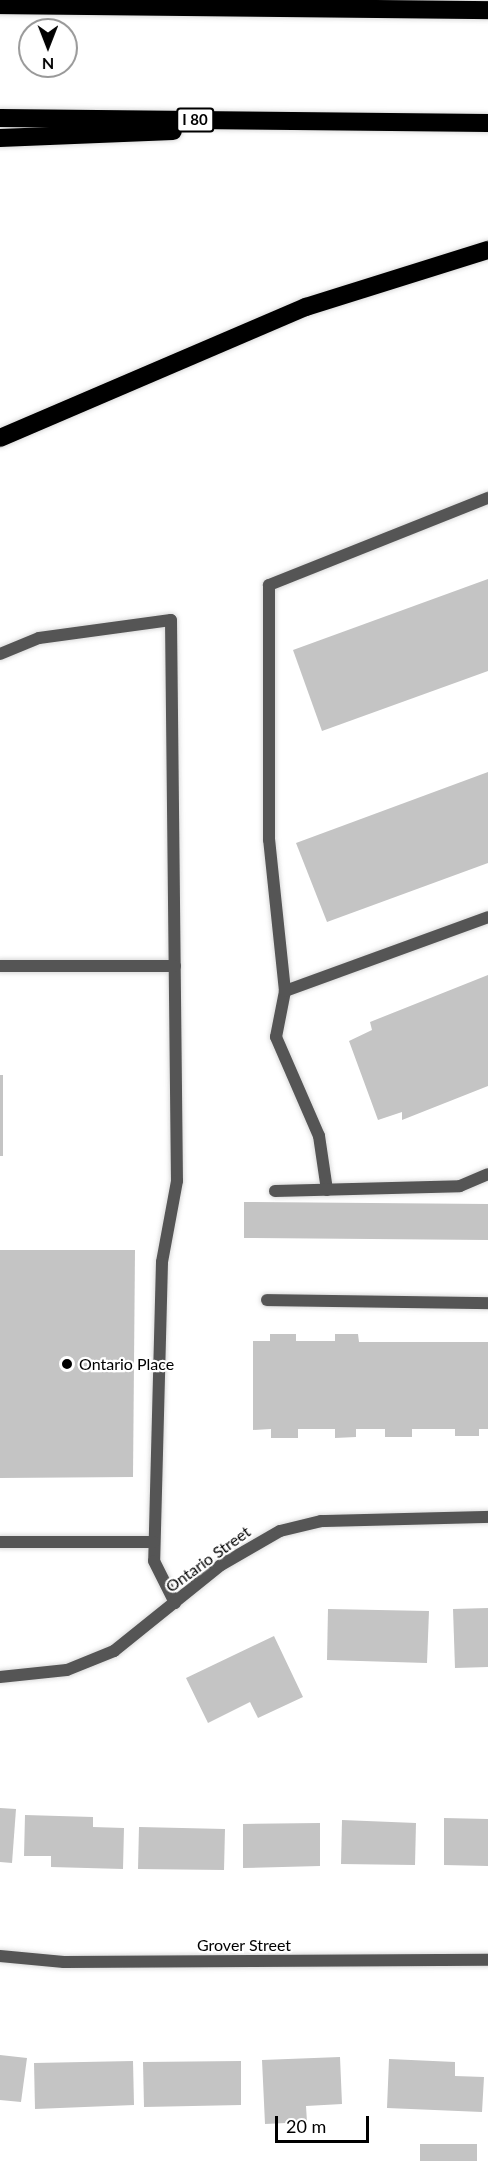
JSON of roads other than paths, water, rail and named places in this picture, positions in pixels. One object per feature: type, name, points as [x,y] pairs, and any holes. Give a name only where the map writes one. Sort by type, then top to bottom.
[{"type":"highway","points":[[0,5],[488,10]]},
{"type":"highway","name":"I 80","points":[[0,118],[488,123]]},
{"type":"highway","points":[[0,138],[391,122]]},
{"type":"highway","points":[[0,438],[306,307],[488,250]]},
{"type":"street","points":[[327,1190],[319,1136],[276,1036],[285,990],[269,840],[269,585],[488,498]]},
{"type":"street","points":[[0,654],[39,638],[171,620],[177,1181],[162,1262],[154,1561],[175,1603]]},
{"type":"street","points":[[285,990],[488,917]]},
{"type":"street","points":[[0,966],[175,966]]},
{"type":"street","points":[[274,1191],[460,1186],[488,1174]]},
{"type":"street","points":[[267,1300],[488,1303]]},
{"type":"street","name":"Ontario Street","points":[[0,1677],[40,1675],[97,1659],[114,1651],[251,1545],[300,1525],[379,1518],[488,1517]]},
{"type":"street","points":[[0,1542],[154,1542]]},
{"type":"street","name":"Grover Street","points":[[0,1956],[64,1962],[488,1960]]},
{"type":"place","name":"Ontario Place","points":[[67,1364]]}]
